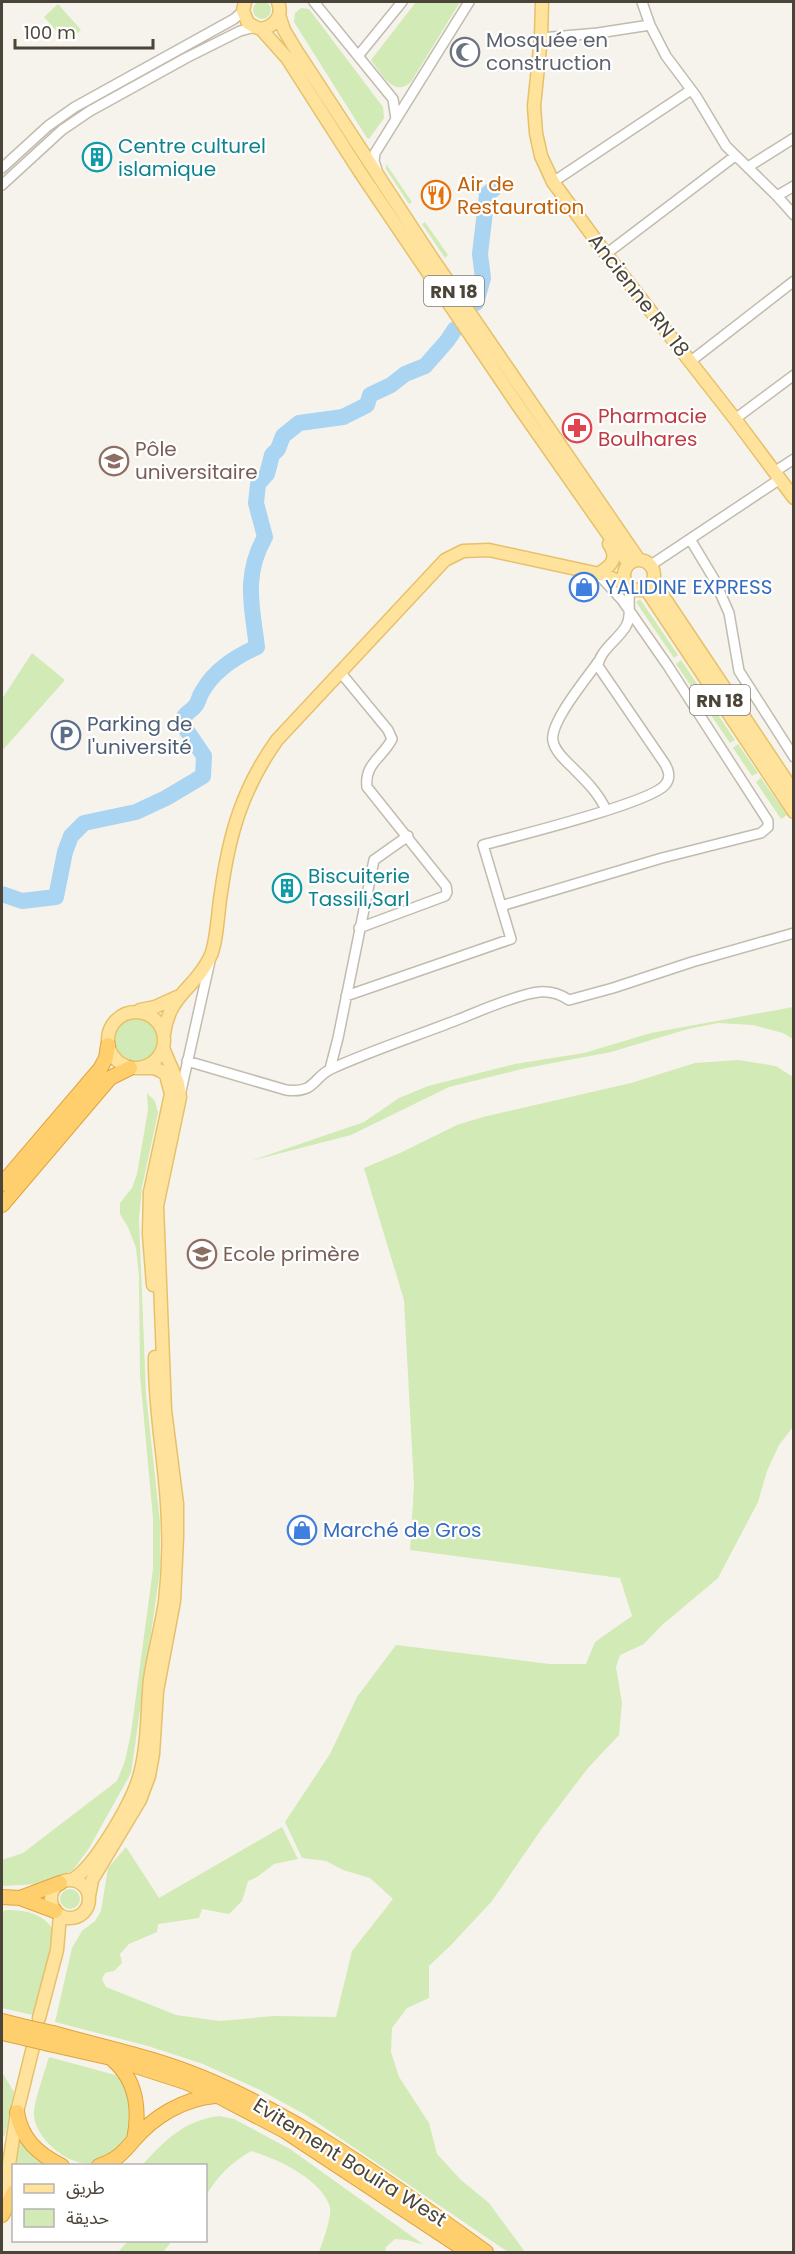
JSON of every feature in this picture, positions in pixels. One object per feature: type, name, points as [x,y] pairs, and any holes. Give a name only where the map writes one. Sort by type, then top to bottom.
[{"type":"highway","points":[[2,1184],[100,1068],[106,1058],[108,1045]]},
{"type":"highway","points":[[2,1205],[110,1078],[133,1068]]},
{"type":"highway","points":[[2,1898],[20,1898],[66,1882]]},
{"type":"highway","points":[[20,1898],[58,1913]]},
{"type":"highway","name":"Evitement Bouira West","points":[[2,2021],[27,2037]]},
{"type":"highway","name":"Evitement Bouira West","points":[[2,2033],[51,2039],[153,2060],[199,2076],[258,2102],[382,2179],[486,2253]]},
{"type":"highway","name":"Evitement Bouira West","points":[[51,2039],[185,2082],[218,2096],[285,2131],[468,2253]]},
{"type":"highway","points":[[111,2058],[129,2078],[134,2093],[138,2122],[134,2140]]},
{"type":"highway","points":[[103,2164],[118,2157],[134,2140],[170,2110],[196,2099],[218,2096]]},
{"type":"highway","points":[[16,2112],[18,2124],[31,2145],[59,2164]]},
{"type":"highway","points":[[2,2215],[12,2196]]},
{"type":"main road","points":[[244,6],[248,22],[258,28],[271,26],[279,15],[278,2]]},
{"type":"main road","name":"Ancienne RN 18","points":[[542,2],[534,106],[541,156],[554,182],[606,254],[691,361],[794,498]]},
{"type":"main road","name":"RN 18","points":[[279,15],[284,30],[296,50],[636,565]]},
{"type":"main road","name":"RN 18","points":[[258,28],[287,58],[360,172],[517,404],[589,506],[636,565]]},
{"type":"main road","points":[[589,506],[596,525],[615,555],[612,565],[601,575]]},
{"type":"main road","points":[[133,1068],[150,1065],[156,1060],[163,1048],[170,1010],[211,955],[229,844],[246,792],[261,761],[277,740],[426,579],[445,560],[463,551],[489,550],[601,575],[638,590],[649,585],[654,573],[636,565],[601,575]]},
{"type":"main road","points":[[629,586],[624,574],[636,565]]},
{"type":"main road","name":"RN 18","points":[[649,585],[794,792]]},
{"type":"main road","name":"RN 18","points":[[649,585],[794,812]]},
{"type":"main road","points":[[39,2019],[57,1950],[58,1913],[51,1899],[55,1887],[85,1871],[118,1820],[140,1773],[151,1676],[165,1601],[168,1522],[155,1397],[154,1298],[148,1213],[152,1176],[171,1094],[166,1075],[154,1068],[133,1068],[114,1058],[107,1038],[112,1024],[122,1014],[155,1007],[178,997]]},
{"type":"main road","points":[[129,1012],[138,1011],[155,1018],[164,1034]]},
{"type":"main road","points":[[57,1950],[78,1916],[87,1908],[92,1880],[140,1800],[149,1776],[158,1691],[174,1601],[177,1504],[165,1410],[157,1206],[180,1096],[178,1083],[163,1048]]},
{"type":"main road","points":[[66,1882],[83,1885],[88,1896]]},
{"type":"main road","points":[[58,1913],[66,1918],[78,1916]]},
{"type":"main road","points":[[2,2210],[27,2037]]},
{"type":"street","points":[[279,15],[286,2]]},
{"type":"street","points":[[314,2],[393,99],[396,119]]},
{"type":"street","points":[[358,56],[402,2]]},
{"type":"street","points":[[378,175],[374,160],[375,153],[469,2]]},
{"type":"street","points":[[642,2],[650,25],[666,56],[691,90],[712,126],[735,156],[794,215]]},
{"type":"street","points":[[2,168],[48,126],[75,107],[234,19],[244,6]]},
{"type":"street","points":[[541,38],[650,25]]},
{"type":"street","points":[[2,185],[62,130],[90,111],[240,31],[258,28]]},
{"type":"street","points":[[554,182],[691,90]]},
{"type":"street","points":[[358,145],[367,148],[375,146],[384,138]]},
{"type":"street","points":[[748,167],[794,138]]},
{"type":"street","points":[[606,254],[735,156]]},
{"type":"street","points":[[777,196],[794,186]]},
{"type":"street","points":[[691,361],[794,281]]},
{"type":"street","points":[[735,419],[794,375]]},
{"type":"street","points":[[636,565],[690,539],[777,475],[794,459]]},
{"type":"street","points":[[690,539],[714,579],[729,613],[739,671],[794,757]]},
{"type":"street","points":[[501,906],[662,858],[761,833],[767,829],[768,821],[668,666],[601,575]]},
{"type":"street","points":[[606,810],[592,787],[557,751],[552,736],[557,721],[628,624],[630,618],[629,586]]},
{"type":"street","points":[[346,996],[511,939],[483,845],[606,810],[657,792],[667,783],[669,773],[642,729],[603,674],[598,662]]},
{"type":"street","points":[[340,673],[388,730],[392,739],[366,776],[367,787],[408,836],[446,886],[447,892],[445,896],[359,928]]},
{"type":"street","points":[[330,1069],[374,860],[408,836]]},
{"type":"street","points":[[187,1061],[286,1090],[299,1091],[308,1088],[330,1069],[527,995],[539,992],[561,994],[569,1000],[794,933]]},
{"type":"street","points":[[180,1096],[211,955]]},
{"type":"green space","points":[[258,1],[266,1],[271,6],[269,17],[258,19],[253,14],[253,6]]},
{"type":"green space","points":[[416,2],[460,2],[411,82],[399,87],[388,82],[371,60]]},
{"type":"green space","points":[[58,4],[81,30],[66,42],[44,17]]},
{"type":"green space","points":[[301,8],[309,9],[383,107],[384,118],[369,139],[294,22],[295,13]]},
{"type":"green space","points":[[386,164],[412,202],[409,204],[386,169]]},
{"type":"green space","points":[[425,222],[448,255],[445,258],[422,224]]},
{"type":"green space","points":[[640,599],[678,655],[674,658],[636,602]]},
{"type":"green space","points":[[32,653],[65,680],[2,751],[2,699]]},
{"type":"green space","points":[[681,660],[735,740],[730,743],[676,664]]},
{"type":"green space","points":[[738,744],[758,773],[752,776],[733,748]]},
{"type":"green space","points":[[761,778],[787,815],[781,819],[756,782]]},
{"type":"green space","points":[[793,1007],[793,1039],[783,1033],[753,1025],[718,1023],[688,1029],[611,1052],[526,1068],[449,1087],[351,1135],[250,1161],[364,1122],[399,1098],[428,1086],[515,1064],[584,1053],[651,1033]]},
{"type":"green space","points":[[136,1019],[144,1020],[151,1025],[156,1032],[156,1048],[151,1055],[144,1060],[136,1061],[128,1060],[121,1055],[116,1048],[115,1040],[116,1032],[121,1025],[128,1020]]},
{"type":"green space","points":[[738,1060],[776,1066],[793,1077],[793,1427],[779,1445],[767,1471],[758,1502],[718,1578],[661,1626],[644,1644],[620,1655],[616,1667],[622,1703],[619,1735],[588,1768],[543,1827],[492,1901],[429,1966],[429,1998],[407,2008],[392,2028],[391,2052],[399,2077],[429,2123],[437,2154],[461,2180],[489,2203],[525,2252],[508,2252],[306,2115],[260,2090],[203,2064],[148,2046],[55,2022],[72,1948],[82,1931],[95,1921],[101,1911],[108,1868],[126,1847],[159,1898],[282,1827],[298,1859],[274,1864],[248,1881],[242,1901],[229,1914],[202,1909],[199,1918],[158,1924],[157,1932],[129,1944],[120,1954],[122,1963],[114,1971],[105,1973],[102,1979],[106,1987],[176,2015],[220,2021],[274,2016],[336,2017],[352,1951],[393,1899],[370,1878],[343,1870],[326,1861],[302,1858],[285,1822],[330,1754],[357,1697],[396,1645],[550,1664],[586,1664],[595,1642],[632,1616],[620,1578],[410,1550],[414,1486],[404,1300],[364,1168],[457,1125],[483,1117],[631,1083],[695,1063]]},
{"type":"green space","points":[[147,1093],[155,1101],[158,1113],[142,1187],[139,1219],[146,1394],[160,1522],[160,1571],[131,1773],[88,1850],[72,1871],[38,1884],[2,1886],[2,1860],[23,1853],[117,1781],[125,1761],[131,1733],[153,1569],[153,1518],[140,1376],[139,1276],[136,1248],[120,1214],[120,1203],[132,1188],[137,1174],[148,1110]]},
{"type":"green space","points":[[66,1889],[74,1889],[80,1895],[80,1903],[74,1909],[66,1909],[60,1903],[60,1895]]},
{"type":"green space","points":[[6,1910],[35,1914],[47,1922],[56,1934],[37,2016],[2,2008],[2,1912]]},
{"type":"green space","points":[[49,2057],[119,2076],[134,2103],[126,2147],[100,2161],[87,2163],[76,2162],[66,2157],[48,2143],[36,2125],[34,2111]]},
{"type":"green space","points":[[2,2072],[14,2092],[5,2135],[2,2138]]},
{"type":"green space","points":[[219,2116],[234,2119],[290,2149],[424,2245],[395,2239],[386,2247],[385,2252],[319,2252],[330,2216],[330,2207],[325,2197],[318,2187],[297,2171],[251,2151],[225,2170],[207,2194],[207,2164],[143,2164],[176,2133],[195,2122]]},
{"type":"green space","points":[[19,2137],[32,2154],[47,2164],[15,2164]]},
{"type":"green space","points":[[127,2242],[171,2242],[163,2252],[118,2252]]},
{"type":"waterway","points":[[476,303],[483,278],[480,254],[487,194],[495,188]]},
{"type":"waterway","points":[[2,894],[22,901],[56,897],[65,852],[71,836],[84,823],[136,812],[166,798],[203,776],[204,756],[181,722],[196,705],[207,684],[219,671],[233,660],[257,647],[251,578],[258,551],[265,537],[256,503],[258,484],[267,474],[272,455],[278,449],[283,436],[299,423],[343,417],[367,405],[370,395],[391,385],[405,374],[425,366],[455,329]]},
{"type":"place","name":"Mosquée en construction","points":[[465,52]]},
{"type":"place","name":"Centre culturel islamique","points":[[97,157]]},
{"type":"place","name":"Air de Restauration","points":[[436,195]]},
{"type":"place","name":"Pharmacie Boulhares","points":[[577,428]]},
{"type":"place","name":"Pôle universitaire","points":[[114,461]]},
{"type":"place","name":"YALIDINE EXPRESS","points":[[584,587]]},
{"type":"place","name":"Parking de l'université","points":[[66,735]]},
{"type":"place","name":"Biscuiterie Tassili,Sarl","points":[[287,888]]},
{"type":"place","name":"Ecole primère","points":[[202,1254]]},
{"type":"place","name":"Marché de Gros","points":[[302,1530]]}]
